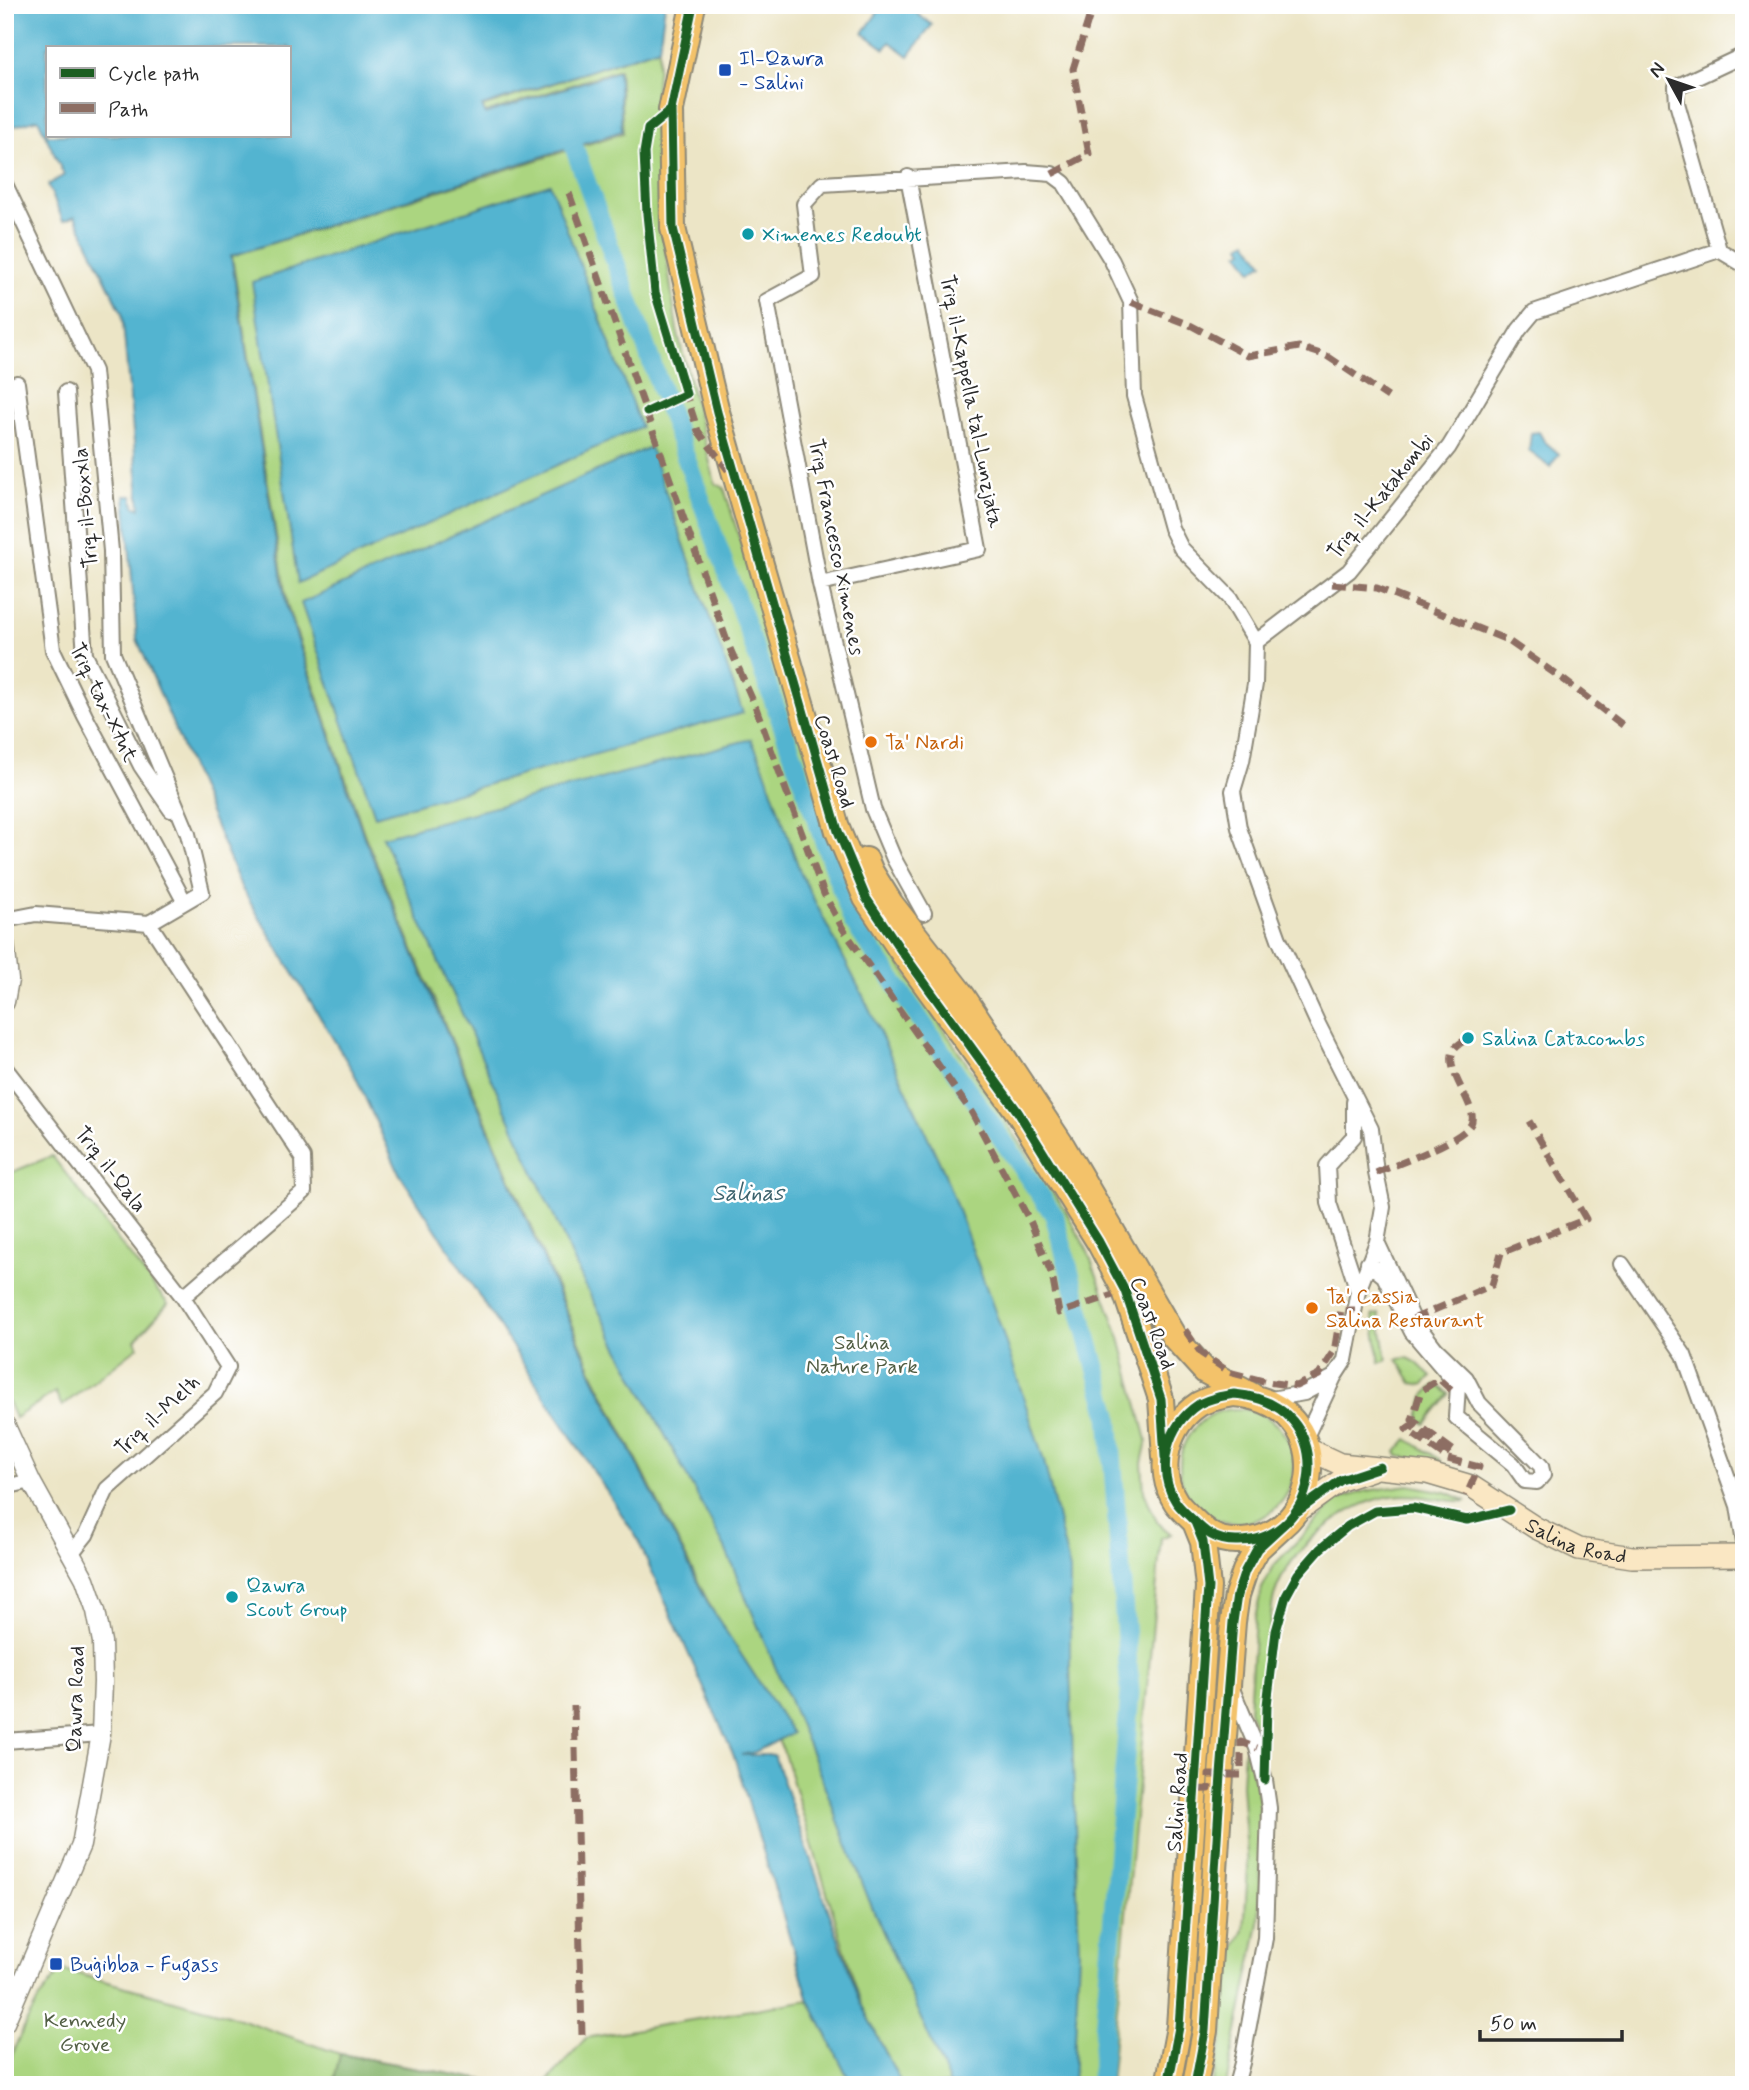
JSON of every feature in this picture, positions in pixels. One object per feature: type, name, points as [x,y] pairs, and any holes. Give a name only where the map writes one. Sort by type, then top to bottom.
[{"type":"highway","name":"Coast Road","points":[[693,5],[671,110],[673,228],[717,412],[838,831],[866,898],[900,950],[1018,1112],[1099,1242],[1125,1291],[1161,1399],[1165,1457]]},
{"type":"highway","name":"Coast Road","points":[[707,5],[687,101],[685,225],[710,347],[843,803],[871,872],[891,904],[962,996],[1063,1147],[1174,1337],[1205,1371],[1259,1398]]},
{"type":"highway","points":[[1234,1394],[1259,1398],[1280,1408],[1292,1419],[1306,1444],[1310,1473],[1305,1494],[1288,1520],[1261,1537],[1238,1542],[1214,1538],[1176,1503],[1166,1477],[1165,1457],[1171,1439],[1187,1413],[1217,1396],[1234,1394]]},
{"type":"highway","name":"Salini Road","points":[[1195,2085],[1205,2032],[1228,1678],[1237,1595],[1245,1571],[1257,1549],[1288,1520]]},
{"type":"highway","name":"Salini Road","points":[[1168,2085],[1179,2027],[1208,1587],[1203,1542],[1195,1522]]},
{"type":"main road","name":"Salina Road","points":[[1306,1444],[1340,1464],[1427,1472],[1471,1486],[1536,1528],[1579,1549],[1632,1557],[1744,1556]]},
{"type":"main road","name":"Salina Road","points":[[1288,1520],[1341,1480],[1380,1467]]},
{"type":"street","points":[[1744,55],[1676,87],[1677,103],[1719,250],[1744,265]]},
{"type":"street","points":[[908,177],[1027,172],[1052,174],[1064,183],[1112,261],[1131,302],[1135,396],[1171,528],[1181,548],[1230,598],[1256,642],[1255,684],[1242,761],[1233,791],[1239,828],[1279,939],[1353,1097],[1371,1129],[1383,1207],[1377,1242],[1358,1291],[1345,1360],[1334,1377],[1306,1444]]},
{"type":"street","name":"Triq Francesco Ximenes","points":[[908,177],[821,184],[804,204],[813,276],[767,301],[820,584],[873,809],[894,859],[924,913]]},
{"type":"street","name":"Triq il-Kappella tal-Lunzjata","points":[[820,584],[979,549],[908,177]]},
{"type":"street","name":"Triq il-Boxxla","points":[[5,184],[94,371],[111,551],[113,654],[188,834],[202,892],[149,923]]},
{"type":"street","name":"Triq il-Katakombi","points":[[1256,642],[1349,571],[1449,447],[1519,330],[1534,312],[1719,250]]},
{"type":"street","name":"Triq tax-Xtut","points":[[17,383],[53,650],[85,716],[184,901]]},
{"type":"street","name":"Triq il-Boxxla","points":[[66,392],[85,655],[141,766],[188,834]]},
{"type":"street","points":[[5,920],[36,914],[149,923],[303,1158],[304,1192],[183,1297]]},
{"type":"street","points":[[5,943],[9,980],[5,1002]]},
{"type":"street","name":"Triq il-Qala","points":[[5,1068],[183,1297]]},
{"type":"street","points":[[1353,1097],[1354,1136],[1327,1166],[1329,1203],[1358,1291]]},
{"type":"street","points":[[1368,1263],[1384,1276],[1412,1332],[1458,1386],[1456,1417],[1513,1464],[1525,1480],[1536,1482],[1543,1475],[1541,1466],[1479,1403],[1466,1378],[1435,1348],[1413,1319],[1377,1242]]},
{"type":"street","points":[[1622,1264],[1684,1355],[1738,1506],[1744,1543]]},
{"type":"street","name":"Triq il-Melħ","points":[[70,1555],[86,1535],[107,1489],[215,1393],[228,1367],[183,1297]]},
{"type":"street","points":[[1259,1398],[1304,1393],[1334,1377]]},
{"type":"street","name":"Qawra Road","points":[[5,1424],[31,1481],[85,1579],[96,1611],[102,1642],[101,1734],[80,1844],[6,2020]]},
{"type":"street","points":[[5,1487],[31,1481]]},
{"type":"street","points":[[1228,1678],[1257,1748],[1269,1808],[1265,1938],[1236,2085]]},
{"type":"street","points":[[5,1741],[101,1734]]},
{"type":"green space","name":"Salina Nature Park","points":[[659,48],[653,128],[660,128],[661,220],[677,330],[715,483],[724,488],[779,668],[863,909],[1066,1211],[1088,1252],[1120,1338],[1147,1440],[1142,1463],[1144,1492],[1157,1522],[1171,1534],[1161,1538],[1110,2085],[902,2085],[862,2006],[783,1750],[594,1375],[365,836],[287,604],[232,256],[623,133],[619,69],[485,113],[483,107]]},
{"type":"green space","points":[[52,1156],[168,1304],[135,1340],[138,1347],[62,1406],[55,1392],[15,1418],[5,1395],[5,1175]]},
{"type":"green space","points":[[1379,1314],[1387,1360],[1380,1363],[1373,1315]]},
{"type":"green space","points":[[1408,1358],[1432,1377],[1423,1385],[1412,1383],[1397,1359]]},
{"type":"green space","points":[[1436,1384],[1449,1394],[1425,1424],[1419,1419],[1424,1396]]},
{"type":"green space","points":[[1237,1409],[1259,1414],[1277,1426],[1289,1444],[1294,1466],[1289,1488],[1277,1506],[1259,1518],[1237,1523],[1215,1518],[1197,1506],[1185,1488],[1180,1466],[1185,1444],[1197,1426],[1215,1414]]},
{"type":"green space","points":[[1407,1439],[1441,1460],[1438,1463],[1398,1456],[1396,1452]]},
{"type":"green space","points":[[1409,1485],[1446,1492],[1467,1501],[1401,1495],[1355,1508],[1320,1531],[1292,1562],[1281,1579],[1272,1606],[1258,1735],[1249,1710],[1255,1618],[1262,1588],[1274,1565],[1337,1500],[1366,1491]]},
{"type":"green space","points":[[1247,1749],[1259,1798],[1259,1924],[1226,2085],[1212,2085],[1223,2038],[1226,1967],[1244,1930],[1248,1867],[1242,1785],[1244,1750]]},
{"type":"green space","name":"Kennedy Grove","points":[[60,1969],[225,2014],[340,2054],[511,2085],[5,2085],[8,2065],[22,2031]]},
{"type":"green space","points":[[809,2000],[852,2085],[544,2085],[586,2038]]},
{"type":"green space","points":[[340,2054],[511,2085],[333,2085]]},
{"type":"water","points":[[5,5],[665,5],[659,48],[482,106],[485,114],[618,71],[622,131],[231,256],[286,605],[364,837],[593,1376],[709,1605],[792,1733],[755,1752],[741,1755],[774,1755],[862,2006],[902,2085],[852,2085],[809,2000],[734,1756],[637,1538],[399,1173],[354,1073],[242,889],[137,639],[125,496],[132,496],[135,507],[140,508],[122,313],[75,216],[63,221],[48,185],[64,175],[38,119],[5,129]]},
{"type":"water","points":[[883,5],[920,5],[915,12],[932,25],[909,56],[890,42],[885,49],[863,33]]},
{"type":"water","points":[[550,184],[641,427],[298,583],[252,282]]},
{"type":"water","points":[[1247,241],[1263,263],[1252,271],[1239,253],[1244,250],[1241,245]]},
{"type":"water","points":[[1539,432],[1544,441],[1559,454],[1550,467],[1529,451],[1531,433]]},
{"type":"water","points":[[650,447],[743,713],[375,816],[301,603]]},
{"type":"water","name":"Salinas","points":[[751,739],[763,765],[801,874],[864,998],[944,1172],[1000,1325],[1044,1461],[1070,1570],[1070,1664],[1079,1952],[1073,2085],[950,2085],[869,1900],[814,1759],[725,1548],[584,1283],[382,837]]},
{"type":"waterway","points":[[574,147],[853,922],[1054,1215],[1109,1415],[1130,1692],[1100,2085]]},
{"type":"marked path","points":[[1052,174],[1089,154],[1073,69],[1093,5]]},
{"type":"marked path","points":[[569,193],[728,644],[756,708],[824,894],[843,929],[972,1113],[1031,1223],[1052,1275],[1059,1313],[1113,1295]]},
{"type":"marked path","points":[[1131,302],[1192,326],[1248,356],[1299,347],[1327,356],[1388,397]]},
{"type":"marked path","points":[[684,388],[698,431],[728,470]]},
{"type":"marked path","points":[[1332,584],[1377,588],[1507,640],[1624,726]]},
{"type":"marked path","points":[[1376,1173],[1442,1145],[1465,1131],[1471,1124],[1470,1108],[1452,1066],[1455,1048],[1468,1038]]},
{"type":"marked path","points":[[1413,1319],[1492,1285],[1501,1253],[1586,1219],[1529,1121]]},
{"type":"marked path","points":[[1185,1330],[1201,1353],[1229,1372],[1296,1386],[1319,1375],[1334,1352],[1341,1310],[1355,1310]]},
{"type":"marked path","points":[[1451,1390],[1439,1379],[1421,1391],[1412,1420],[1454,1451],[1451,1454],[1410,1426],[1406,1429],[1448,1459],[1479,1467],[1466,1496]]},
{"type":"marked path","points":[[574,1706],[582,2035]]},
{"type":"marked path","points":[[1178,1790],[1209,1789],[1209,1775],[1241,1775],[1241,1742],[1257,1748]]},
{"type":"cycle path","points":[[693,5],[671,110],[673,228],[717,412],[838,831],[866,898],[1018,1112],[1099,1242],[1125,1291],[1161,1399],[1165,1457]]},
{"type":"cycle path","points":[[647,412],[686,394],[655,292],[647,214],[644,153],[648,129],[671,110]]},
{"type":"cycle path","points":[[1234,1394],[1269,1403],[1293,1421],[1306,1445],[1309,1472],[1303,1498],[1288,1521],[1265,1536],[1236,1541],[1211,1535],[1201,1528],[1176,1502],[1166,1476],[1172,1436],[1188,1413],[1203,1402],[1234,1394]]},
{"type":"cycle path","points":[[1298,1511],[1341,1480],[1380,1467]]},
{"type":"cycle path","points":[[1265,1780],[1267,1705],[1276,1631],[1286,1596],[1298,1574],[1320,1549],[1348,1526],[1375,1511],[1413,1508],[1467,1520],[1509,1510]]},
{"type":"cycle path","points":[[1168,2085],[1179,2027],[1208,1587],[1203,1542],[1195,1522]]},
{"type":"cycle path","points":[[1195,2085],[1205,2031],[1221,1775],[1237,1595],[1245,1571],[1257,1549],[1282,1526]]},
{"type":"place","name":"Il-Qawra - Salini","points":[[725,70]]},
{"type":"place","name":"Ximenes Redoubt","points":[[748,234]]},
{"type":"place","name":"Ta' Nardi","points":[[871,742]]},
{"type":"place","name":"Salina Catacombs","points":[[1468,1038]]},
{"type":"place","name":"Ta' Cassia Salina Restaurant","points":[[1312,1308]]},
{"type":"place","name":"Qawra Scout Group","points":[[232,1597]]},
{"type":"place","name":"Buġibba - Fugass","points":[[56,1964]]}]
